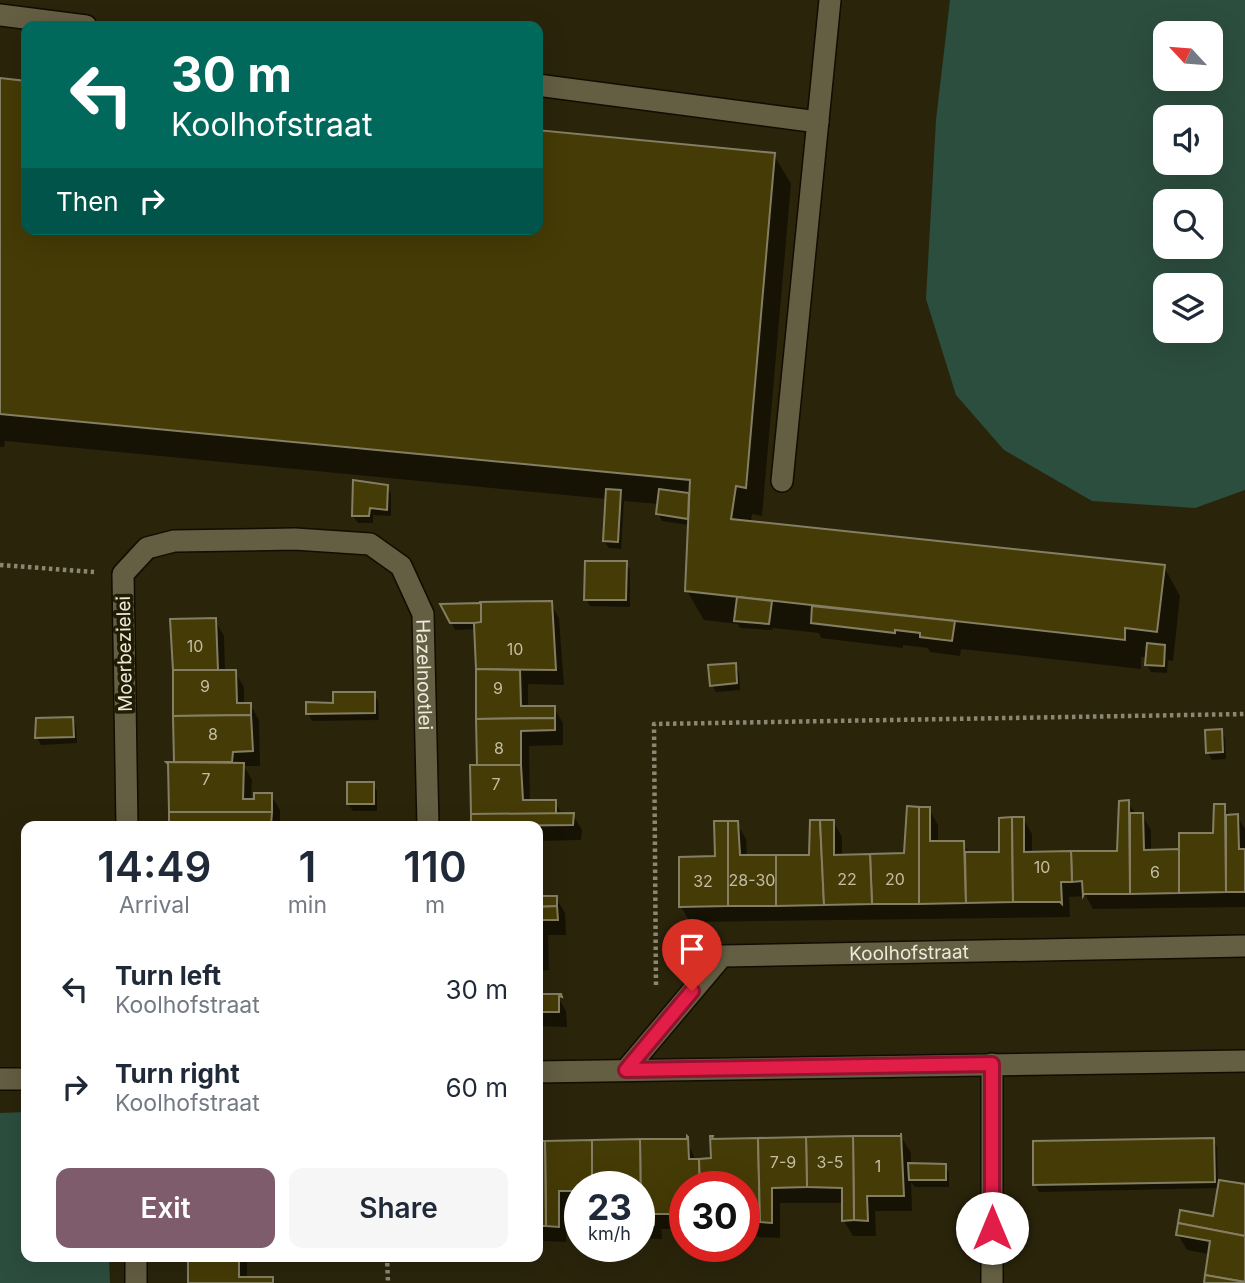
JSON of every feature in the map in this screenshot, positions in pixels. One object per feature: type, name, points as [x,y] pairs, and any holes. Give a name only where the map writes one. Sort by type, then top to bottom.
[{"type":"street","points":[[782,481],[830,0]]},
{"type":"street","points":[[0,15],[47,21]]},
{"type":"street","points":[[543,86],[818,121]]},
{"type":"street","name":"Moerbezielei","points":[[127,821],[123,574],[147,548],[174,541],[295,539],[370,544]]},
{"type":"street","name":"Hazelnootlei","points":[[370,544],[401,566],[423,614],[428,821]]},
{"type":"street","name":"Koolhofstraat","points":[[626,1070],[722,956],[1245,946]]},
{"type":"street","points":[[543,1072],[1245,1061]]},
{"type":"street","points":[[992,1064],[992,1283]]},
{"type":"street","points":[[0,1079],[21,1079]]},
{"type":"street","points":[[136,1262],[136,1283]]},
{"type":"path","points":[[0,565],[123,574]]},
{"type":"path","points":[[662,1027],[655,982],[654,724],[1245,714]]},
{"type":"path","points":[[387,1262],[388,1283]]},
{"type":"green space","points":[[950,0],[1245,0],[1245,490],[1195,508],[1092,501],[1004,450],[956,395],[926,299],[936,120]]},
{"type":"green space","points":[[21,1112],[21,1262],[109,1262],[110,1283],[0,1283],[0,1113]]},
{"type":"building","points":[[0,78],[21,80],[21,235],[543,235],[543,131],[775,153],[746,488],[736,486],[731,519],[1165,565],[1157,632],[1125,628],[1125,640],[685,591],[690,480],[0,414]]},
{"type":"building","points":[[353,480],[388,485],[387,510],[370,508],[369,516],[352,516]]},
{"type":"building","points":[[606,489],[621,490],[618,542],[603,541]]},
{"type":"building","points":[[659,489],[689,493],[688,519],[656,514]]},
{"type":"building","points":[[585,561],[627,561],[626,600],[584,600]]},
{"type":"building","points":[[737,597],[772,601],[769,624],[734,621]]},
{"type":"building","points":[[552,601],[556,670],[476,669],[474,622],[481,622],[480,602]]},
{"type":"building","points":[[481,603],[481,622],[474,623],[450,623],[440,604]]},
{"type":"building","points":[[812,606],[955,621],[952,641],[920,637],[920,633],[895,630],[895,633],[811,623]]},
{"type":"building","points":[[216,618],[218,670],[173,670],[170,619]]},
{"type":"building","points":[[1147,643],[1165,645],[1164,666],[1145,665]]},
{"type":"building","points":[[736,663],[737,683],[710,686],[708,665]]},
{"type":"building","points":[[476,669],[520,670],[521,706],[555,706],[555,718],[476,719]]},
{"type":"building","points":[[173,670],[236,670],[237,703],[251,703],[251,715],[173,716]]},
{"type":"building","points":[[333,692],[375,692],[375,713],[306,714],[306,702],[333,703]]},
{"type":"building","points":[[251,715],[253,751],[233,752],[232,762],[174,762],[173,716]]},
{"type":"building","points":[[73,717],[74,737],[35,738],[36,718]]},
{"type":"building","points":[[555,718],[555,730],[521,731],[521,765],[477,765],[476,719]]},
{"type":"building","points":[[1222,729],[1223,752],[1206,753],[1205,730]]},
{"type":"building","points":[[166,762],[244,763],[243,799],[254,799],[254,793],[272,793],[272,812],[169,812]]},
{"type":"building","points":[[470,765],[521,765],[523,800],[556,800],[556,814],[471,814]]},
{"type":"building","points":[[347,782],[374,782],[374,804],[347,804]]},
{"type":"building","points":[[1129,800],[1130,894],[1083,896],[1082,881],[1072,882],[1071,851],[1117,851],[1119,801]]},
{"type":"building","points":[[1214,804],[1225,804],[1226,892],[1179,893],[1179,833],[1213,833]]},
{"type":"building","points":[[907,806],[919,807],[919,904],[872,904],[870,854],[904,853]]},
{"type":"building","points":[[919,807],[930,807],[930,841],[964,841],[966,903],[919,904]]},
{"type":"building","points":[[169,812],[272,812],[271,821],[169,821]]},
{"type":"building","points":[[574,813],[573,825],[543,825],[543,821],[471,821],[471,814]]},
{"type":"building","points":[[1130,813],[1143,813],[1144,850],[1179,849],[1179,893],[1130,894]]},
{"type":"building","points":[[1238,814],[1239,849],[1245,849],[1245,892],[1226,892],[1226,815]]},
{"type":"building","points":[[1012,817],[1013,902],[966,903],[965,852],[999,852],[999,818]]},
{"type":"building","points":[[1012,817],[1024,817],[1024,852],[1071,851],[1072,882],[1061,882],[1062,904],[1013,902]]},
{"type":"building","points":[[810,820],[820,820],[824,905],[776,906],[776,855],[809,855]]},
{"type":"building","points":[[820,820],[834,820],[834,855],[870,854],[872,904],[824,905]]},
{"type":"building","points":[[714,821],[728,821],[728,906],[679,907],[679,857],[715,856]]},
{"type":"building","points":[[728,821],[738,821],[740,855],[776,855],[776,906],[728,906]]},
{"type":"building","points":[[543,896],[557,896],[557,906],[543,907]]},
{"type":"building","points":[[557,906],[558,920],[543,920],[543,907]]},
{"type":"building","points":[[543,994],[561,994],[559,1012],[543,1012]]},
{"type":"building","points":[[901,1133],[904,1196],[867,1196],[868,1221],[854,1220],[853,1136],[901,1136]]},
{"type":"building","points":[[687,1136],[689,1159],[699,1159],[699,1171],[669,1171],[669,1214],[655,1214],[655,1171],[640,1171],[640,1139],[687,1139]]},
{"type":"building","points":[[710,1136],[713,1136],[712,1139],[758,1138],[759,1171],[699,1171],[699,1159],[711,1158]]},
{"type":"building","points":[[853,1136],[854,1220],[842,1221],[842,1188],[807,1187],[806,1137]]},
{"type":"building","points":[[806,1137],[807,1187],[772,1188],[772,1223],[760,1222],[758,1138]]},
{"type":"building","points":[[1214,1138],[1215,1182],[1033,1185],[1033,1141]]},
{"type":"building","points":[[640,1139],[640,1171],[592,1171],[592,1140]]},
{"type":"building","points":[[592,1140],[592,1171],[564,1171],[564,1191],[559,1191],[559,1227],[546,1226],[545,1141]]},
{"type":"building","points":[[543,1141],[545,1141],[546,1226],[543,1226]]},
{"type":"building","points":[[908,1163],[946,1164],[946,1180],[909,1180]]},
{"type":"building","points":[[1219,1180],[1245,1184],[1245,1236],[1178,1223],[1180,1210],[1213,1216]]},
{"type":"building","points":[[1178,1223],[1245,1236],[1245,1282],[1205,1275],[1210,1241],[1176,1235]]},
{"type":"building","points":[[188,1262],[239,1262],[239,1277],[273,1277],[273,1283],[188,1283]]},
{"type":"building","points":[[1205,1275],[1245,1282],[1245,1283],[1204,1283]]},
{"type":"route","points":[[692,991],[626,1070],[992,1064],[992,1228]]}]
